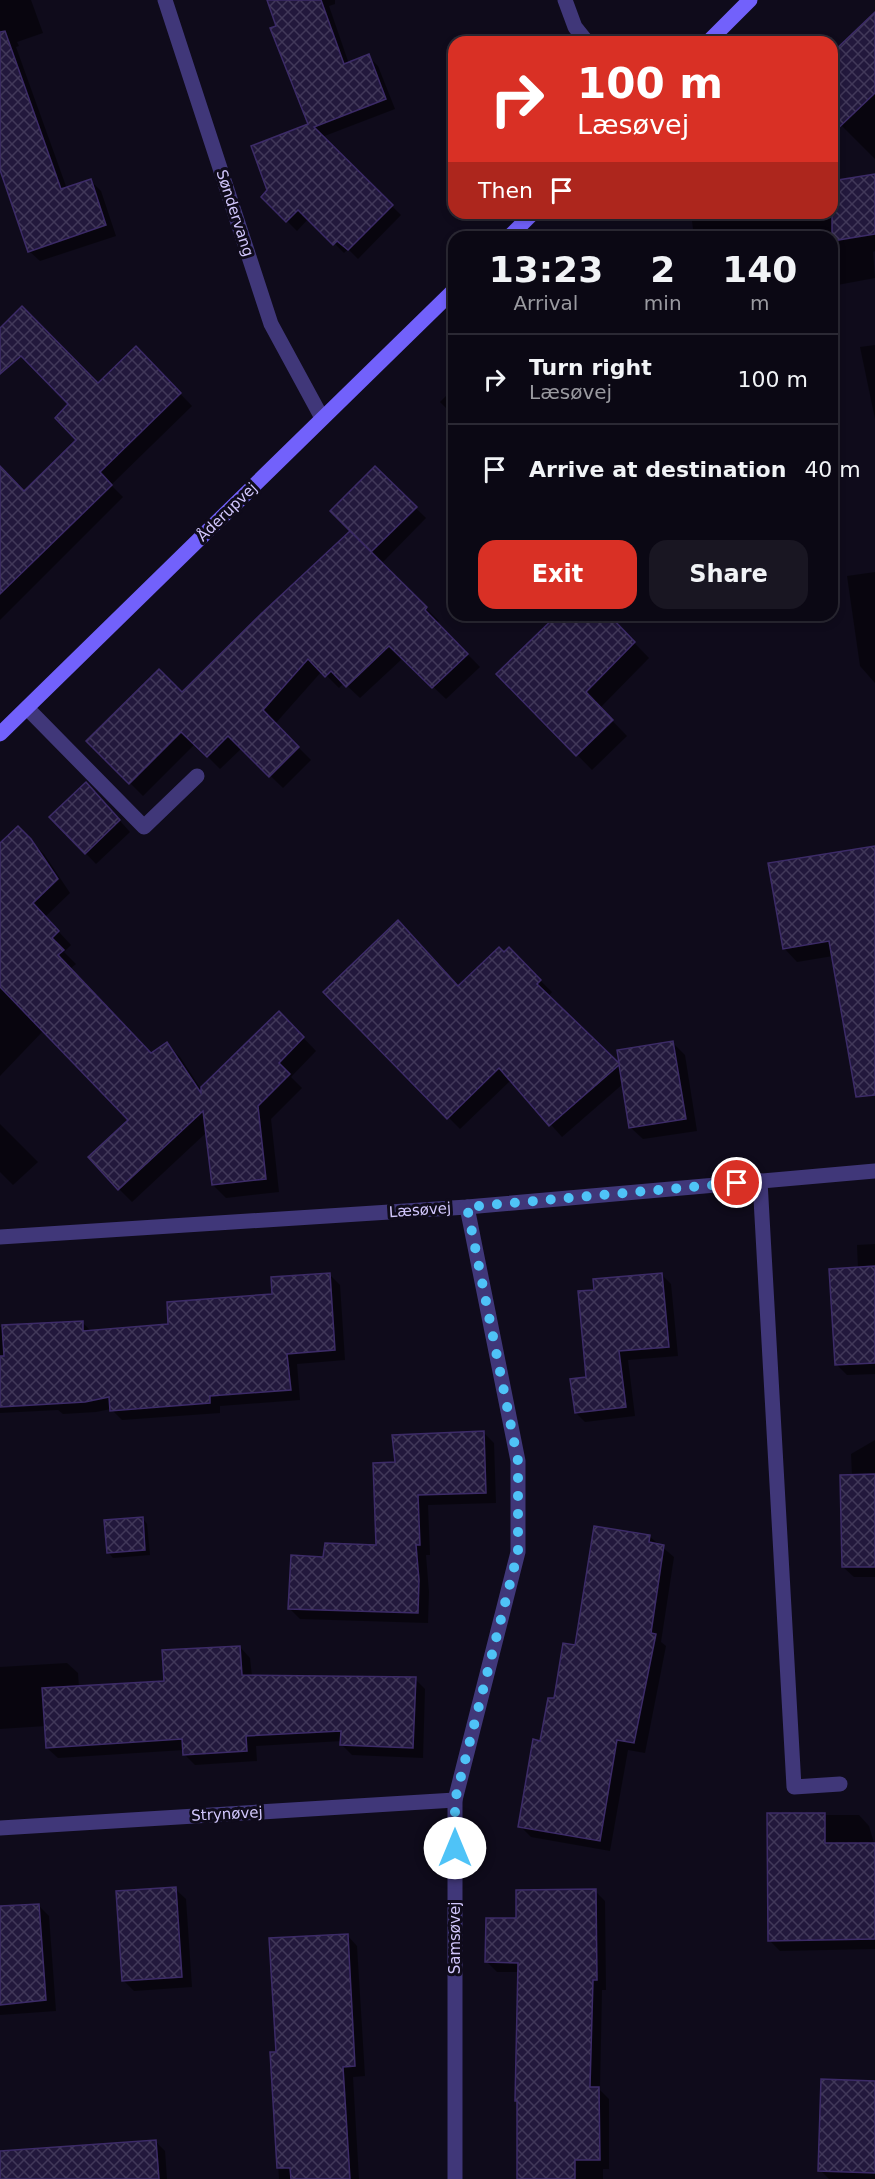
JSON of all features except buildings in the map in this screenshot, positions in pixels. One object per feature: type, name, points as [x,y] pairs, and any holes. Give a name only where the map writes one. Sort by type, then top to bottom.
[{"type":"street","name":"Søndervang","points":[[165,0],[271,324],[322,418]]},
{"type":"street","points":[[565,0],[575,27],[582,36]]},
{"type":"street","points":[[714,36],[750,0]]},
{"type":"street","points":[[514,231],[527,219]]},
{"type":"street","name":"Åderupvej","points":[[0,735],[448,296]]},
{"type":"street","points":[[27,708],[144,827],[197,776]]},
{"type":"street","name":"Læsøvej","points":[[0,1237],[467,1207],[875,1171]]},
{"type":"street","points":[[760,1181],[794,1787],[840,1784]]},
{"type":"street","name":"Samsøvej","points":[[455,2179],[455,1800],[518,1552],[518,1461],[467,1207]]},
{"type":"street","name":"Strynøvej","points":[[0,1828],[455,1800]]},
{"type":"route","points":[[455,1848],[455,1800],[518,1552],[518,1461],[467,1207],[737,1183]]}]
